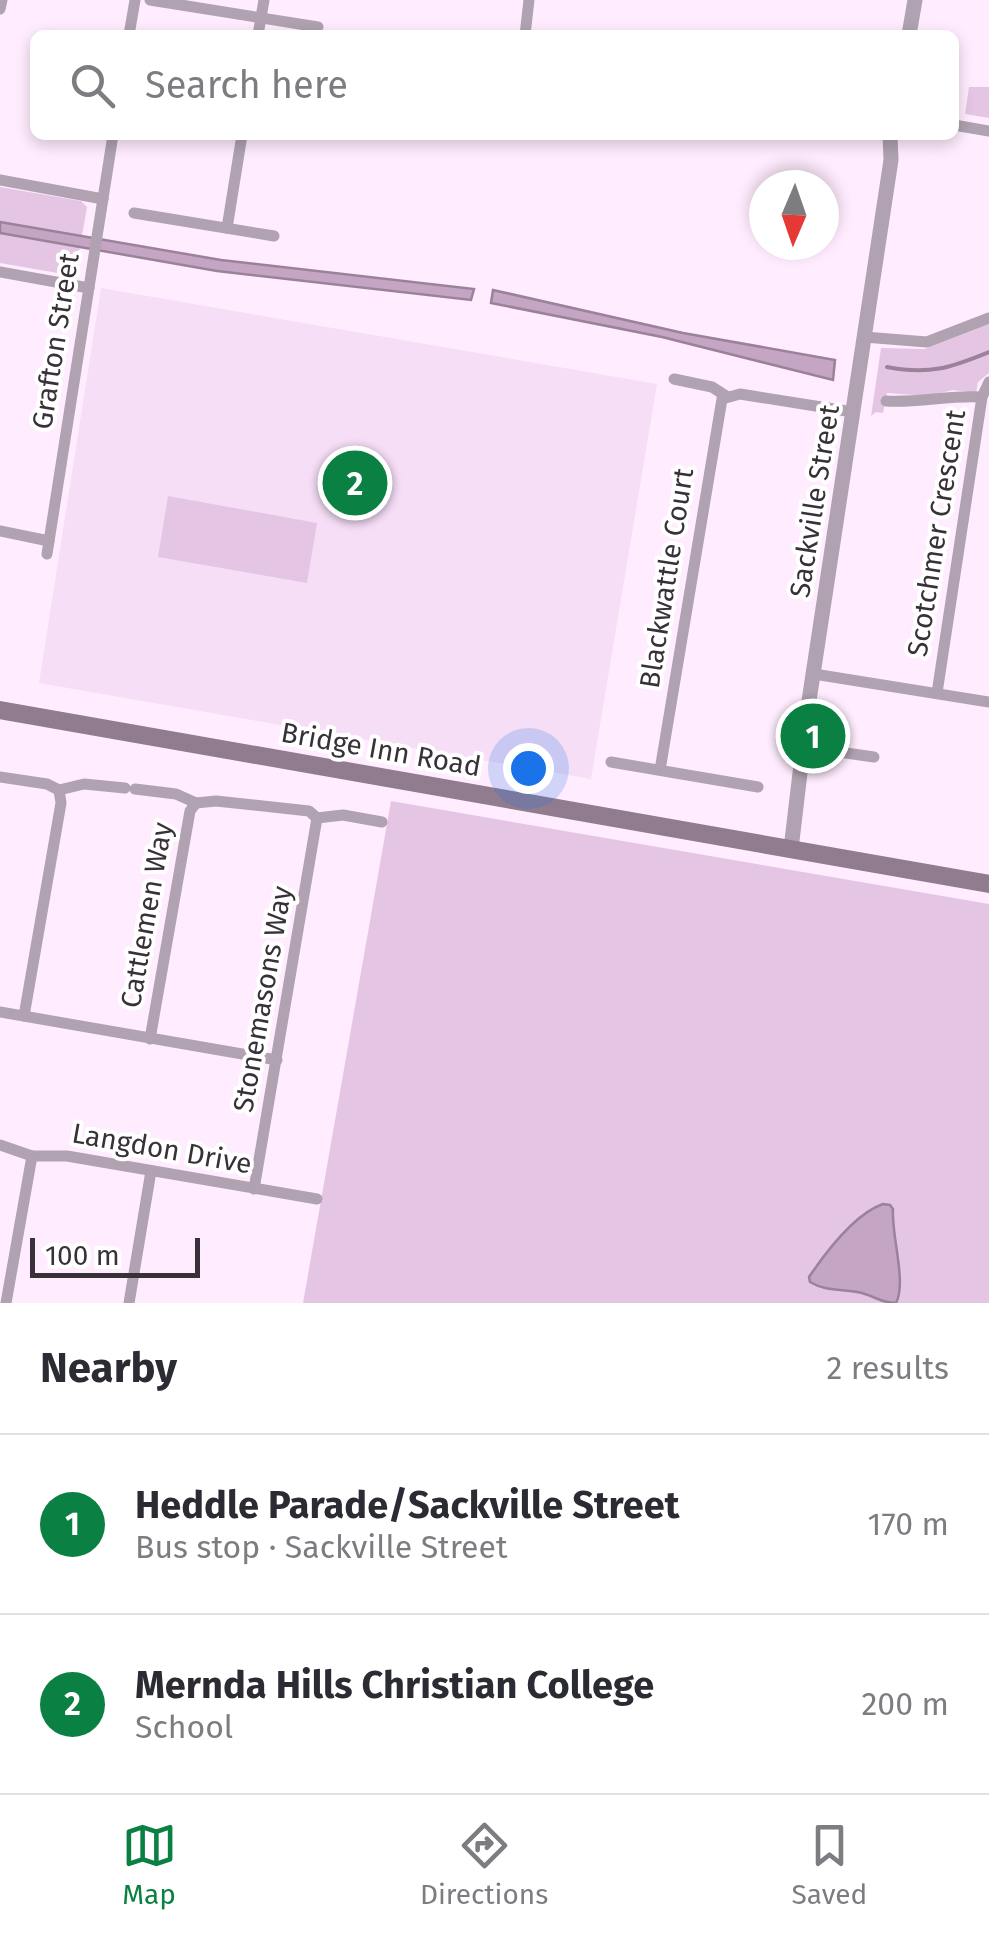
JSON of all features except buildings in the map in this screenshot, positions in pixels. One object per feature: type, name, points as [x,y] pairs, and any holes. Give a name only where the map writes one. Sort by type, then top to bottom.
[{"type":"main road","name":"Bridge Inn Road","points":[[0,710],[989,884]]},
{"type":"street","points":[[0,9],[2,0]]},
{"type":"street","points":[[131,30],[135,0]]},
{"type":"street","points":[[150,0],[318,28]]},
{"type":"street","points":[[259,30],[264,0]]},
{"type":"street","points":[[526,30],[529,0]]},
{"type":"street","points":[[911,30],[915,0]]},
{"type":"street","points":[[959,127],[989,131]]},
{"type":"street","name":"Grafton Street","points":[[0,532],[48,547],[112,140]]},
{"type":"street","points":[[227,228],[241,140]]},
{"type":"street","name":"Sackville Street","points":[[790,849],[891,160],[890,140]]},
{"type":"street","name":"Sackville Street","points":[[891,160],[899,140]]},
{"type":"street","points":[[0,180],[103,199]]},
{"type":"street","points":[[134,212],[274,236]]},
{"type":"street","points":[[0,272],[89,288]]},
{"type":"street","points":[[864,337],[927,342],[989,318]]},
{"type":"street","points":[[674,379],[712,387],[726,396],[740,394],[853,412]]},
{"type":"street","name":"Scotchmer Crescent","points":[[937,693],[982,397],[989,382]]},
{"type":"street","name":"Blackwattle Court","points":[[660,770],[721,403],[726,396]]},
{"type":"street","points":[[886,401],[982,397]]},
{"type":"street","points":[[814,674],[989,702]]},
{"type":"street","points":[[804,747],[874,757]]},
{"type":"street","points":[[611,762],[758,787]]},
{"type":"street","points":[[0,777],[46,784],[59,790],[84,784],[176,794],[196,803],[216,801],[305,811],[316,818],[343,815],[382,822]]},
{"type":"street","points":[[24,1016],[61,803],[59,790]]},
{"type":"street","name":"Cattlemen Way","points":[[150,1038],[190,811],[196,803]]},
{"type":"street","name":"Stonemasons Way","points":[[254,1189],[316,818]]},
{"type":"street","points":[[0,1012],[277,1060]]},
{"type":"street","name":"Langdon Drive","points":[[0,1145],[32,1156],[66,1156],[317,1200]]},
{"type":"street","points":[[6,1303],[32,1156]]},
{"type":"street","points":[[128,1303],[150,1170]]},
{"type":"shaded area","points":[[969,87],[989,87],[989,118],[965,114]]},
{"type":"shaded area","points":[[0,187],[81,201],[87,207],[75,276],[0,263]]},
{"type":"shaded area","points":[[0,222],[221,260],[474,289],[471,300],[217,271],[0,233]]},
{"type":"shaded area","points":[[101,288],[657,384],[591,779],[39,683]]},
{"type":"shaded area","points":[[493,290],[683,333],[835,360],[833,380],[662,337],[491,303]]},
{"type":"shaded area","points":[[989,324],[989,373],[978,382],[976,393],[887,393],[883,413],[871,416],[881,348],[925,349]]},
{"type":"shaded area","points":[[168,496],[317,523],[307,583],[158,557]]},
{"type":"shaded area","points":[[391,801],[989,904],[989,1303],[303,1303]]},
{"type":"shaded area","points":[[883,1204],[893,1209],[900,1283],[896,1303],[810,1282],[809,1277],[842,1235],[862,1216]]},
{"type":"waterway","points":[[887,367],[939,368],[989,352]]},
{"type":"place","name":"Mernda Hills Christian College","points":[[355,483]]},
{"type":"place","name":"Heddle Parade/Sackville Street","points":[[813,736]]}]
